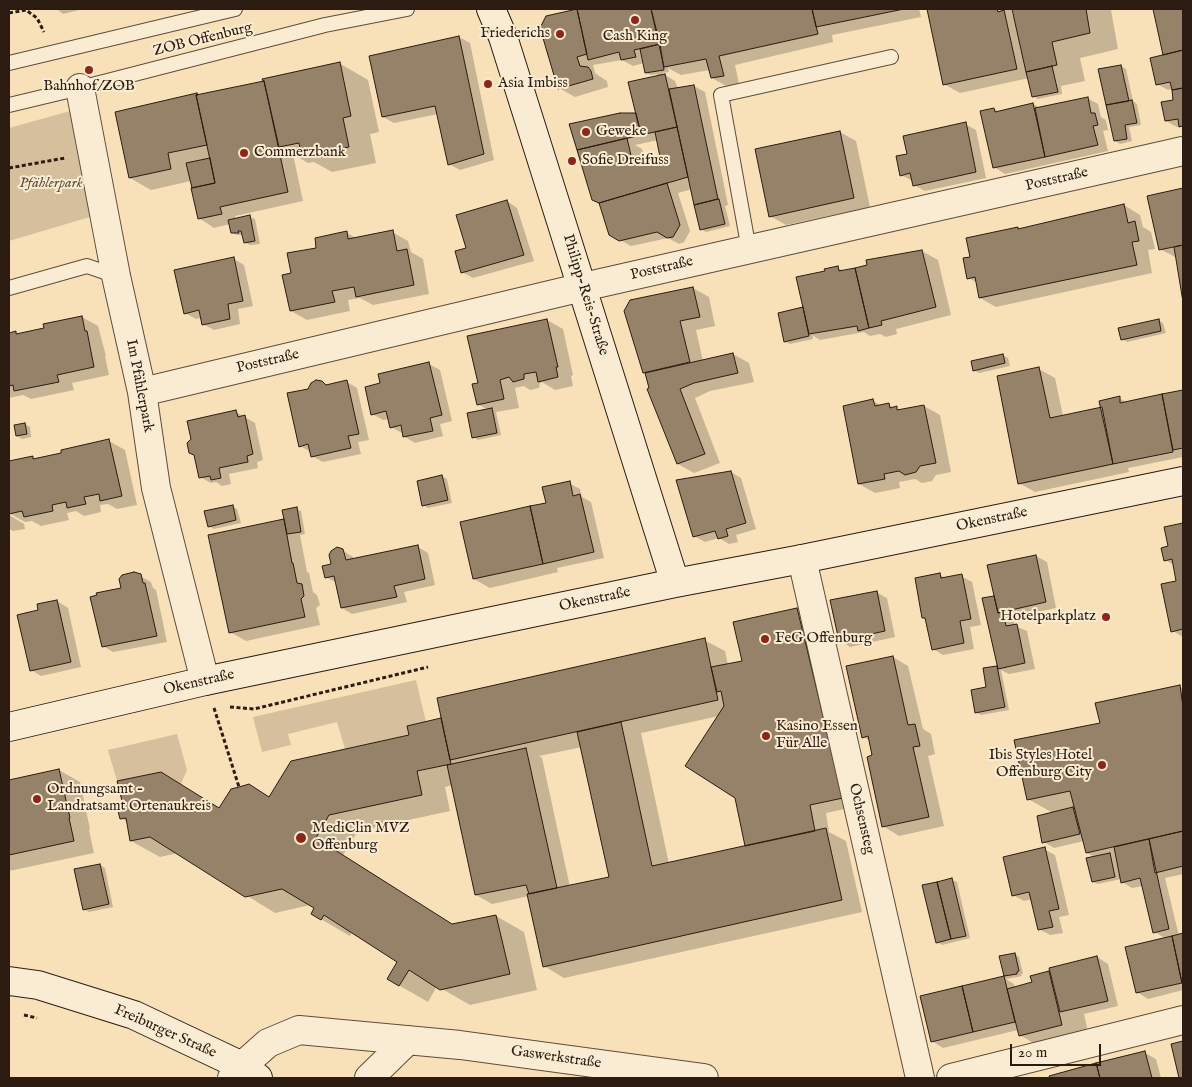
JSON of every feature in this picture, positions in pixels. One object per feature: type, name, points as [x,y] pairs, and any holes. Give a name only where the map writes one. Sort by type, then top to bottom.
[{"type":"street","name":"Philipp-Reis-Straße","points":[[491,9],[503,37],[675,583]]},
{"type":"street","name":"Im Pfählerpark","points":[[82,97],[116,276],[142,392],[156,488],[205,682]]},
{"type":"street","name":"Poststraße","points":[[142,392],[583,287],[1183,151]]},
{"type":"street","name":"Okenstraße","points":[[9,727],[205,682],[675,583],[1183,481]]},
{"type":"street","name":"Ochsensteg","points":[[802,559],[920,1078]]},
{"type":"street","name":"Freiburger Straße","points":[[9,981],[38,985],[134,1015],[244,1074]]},
{"type":"street","points":[[951,1078],[1183,1020]]},
{"type":"street","name":"Gaswerkstraße","points":[[244,1074],[268,1043],[299,1030],[460,1045],[704,1078]]},
{"type":"street","points":[[369,1078],[408,1040]]},
{"type":"lane","name":"ZOB Offenburg","points":[[9,62],[235,9]]},
{"type":"lane","name":"ZOB Offenburg","points":[[9,105],[82,97],[325,26],[406,9]]},
{"type":"lane","points":[[749,250],[721,95],[891,58]]},
{"type":"lane","points":[[9,288],[86,266],[116,276]]},
{"type":"path","points":[[9,13],[26,10],[37,18],[52,51]]},
{"type":"path","points":[[9,168],[93,153]]},
{"type":"path","points":[[205,682],[239,787]]},
{"type":"path","points":[[18,1014],[38,1018]]},
{"type":"green space","name":"Pfählerpark","points":[[81,108],[100,214],[9,241],[9,128]]},
{"type":"green space","points":[[416,680],[426,722],[409,735],[345,749],[337,722],[288,734],[291,745],[262,752],[253,717]]},
{"type":"green space","points":[[177,734],[187,770],[181,784],[161,772],[117,781],[108,750]]},
{"type":"building","points":[[577,9],[587,54],[577,57],[580,66],[588,67],[591,71],[593,79],[558,89],[540,28],[546,16]]},
{"type":"building","points":[[577,9],[651,9],[660,44],[634,50],[636,57],[621,60],[619,52],[588,60]]},
{"type":"building","points":[[651,9],[812,9],[818,34],[719,56],[724,76],[711,78],[706,59],[664,67]]},
{"type":"building","points":[[812,9],[904,9],[816,27]]},
{"type":"building","points":[[927,9],[997,9],[998,12],[1004,10],[1017,69],[943,85]]},
{"type":"building","points":[[1012,9],[1086,9],[1090,33],[1052,42],[1057,65],[1026,72]]},
{"type":"building","points":[[1153,9],[1183,9],[1183,50],[1163,55]]},
{"type":"building","points":[[459,36],[484,154],[448,165],[435,106],[382,117],[369,56]]},
{"type":"building","points":[[660,44],[664,70],[645,73],[640,49]]},
{"type":"building","points":[[1183,50],[1183,88],[1172,90],[1170,82],[1156,85],[1150,58]]},
{"type":"building","points":[[340,62],[351,116],[343,118],[349,147],[302,157],[299,143],[279,147],[262,79]]},
{"type":"building","points":[[1121,65],[1129,101],[1106,105],[1098,69]]},
{"type":"building","points":[[1052,66],[1058,92],[1032,97],[1026,72]]},
{"type":"building","points":[[665,74],[677,127],[641,135],[628,82]]},
{"type":"building","name":"Commerzbank","points":[[264,81],[288,192],[220,207],[222,214],[198,219],[191,188],[215,183],[196,95]]},
{"type":"building","points":[[694,85],[718,199],[694,205],[669,89]]},
{"type":"building","points":[[1183,88],[1183,126],[1179,127],[1178,119],[1165,121],[1161,102],[1173,100],[1172,90]]},
{"type":"building","points":[[197,93],[207,145],[168,153],[171,169],[129,178],[115,112]]},
{"type":"building","points":[[1088,97],[1091,113],[1095,113],[1098,125],[1093,126],[1098,145],[1045,157],[1035,108]]},
{"type":"building","points":[[1132,100],[1137,123],[1125,125],[1127,139],[1114,141],[1106,105]]},
{"type":"building","points":[[1033,103],[1045,157],[993,168],[980,111],[994,108],[995,112]]},
{"type":"building","points":[[620,113],[636,113],[641,135],[577,150],[569,124]]},
{"type":"building","points":[[966,122],[976,172],[913,186],[910,173],[900,176],[896,156],[907,154],[903,136]]},
{"type":"building","points":[[677,127],[688,177],[599,203],[592,200],[577,150],[627,138],[633,164],[660,157],[655,132]]},
{"type":"building","points":[[840,131],[854,198],[769,217],[755,149]]},
{"type":"building","points":[[210,158],[215,183],[192,188],[186,163]]},
{"type":"building","points":[[667,183],[680,225],[673,237],[667,238],[657,232],[619,241],[609,235],[599,203]]},
{"type":"building","points":[[1183,188],[1183,245],[1159,250],[1147,196]]},
{"type":"building","points":[[719,199],[725,224],[700,230],[694,205]]},
{"type":"building","points":[[507,200],[524,255],[461,273],[455,251],[466,248],[456,215]]},
{"type":"building","points":[[1124,204],[1128,223],[1135,221],[1139,241],[1132,242],[1137,265],[979,298],[975,277],[967,279],[963,258],[970,257],[966,238],[1018,227],[1018,229]]},
{"type":"building","points":[[250,215],[255,241],[244,243],[241,231],[238,231],[239,233],[231,233],[228,220]]},
{"type":"building","points":[[393,230],[397,251],[407,249],[414,285],[356,297],[354,287],[332,291],[335,302],[290,311],[282,275],[291,273],[287,253],[316,248],[315,238],[347,231],[348,239]]},
{"type":"building","points":[[1183,245],[1183,302],[1174,247]]},
{"type":"building","points":[[922,250],[936,307],[881,321],[882,325],[869,328],[855,268],[867,265],[866,260]]},
{"type":"building","points":[[234,257],[243,301],[228,304],[230,319],[202,325],[199,310],[184,314],[174,270]]},
{"type":"building","points":[[838,266],[839,271],[855,268],[869,328],[858,331],[857,326],[809,334],[796,277],[825,271],[824,269]]},
{"type":"building","points":[[693,287],[700,317],[680,321],[690,362],[643,373],[624,311],[630,300]]},
{"type":"building","points":[[803,307],[809,336],[784,342],[778,313]]},
{"type":"building","points":[[82,316],[94,367],[57,375],[59,382],[14,391],[13,385],[9,386],[9,333],[16,331],[16,334],[44,328],[43,324]]},
{"type":"building","points":[[547,319],[558,367],[556,367],[558,377],[538,382],[536,372],[524,374],[524,379],[513,382],[509,377],[500,380],[504,399],[477,405],[472,384],[478,383],[467,336]]},
{"type":"building","points":[[1159,319],[1161,331],[1121,340],[1118,328]]},
{"type":"building","points":[[733,353],[738,373],[694,383],[680,389],[705,454],[677,464],[647,389],[649,388],[645,373]]},
{"type":"building","points":[[1003,354],[1005,363],[973,371],[971,361]]},
{"type":"building","points":[[429,362],[442,415],[430,418],[433,431],[403,437],[401,425],[390,428],[386,411],[371,415],[365,387],[380,383],[378,374]]},
{"type":"building","points":[[1039,367],[1050,418],[1102,407],[1113,464],[1018,484],[997,376]]},
{"type":"building","points":[[316,380],[322,381],[326,385],[347,380],[359,434],[348,436],[351,448],[311,457],[308,444],[299,447],[287,393],[308,389],[311,383]]},
{"type":"building","points":[[1183,390],[1183,448],[1173,450],[1162,394]]},
{"type":"building","points":[[1162,394],[1173,452],[1113,464],[1099,401],[1120,396],[1120,403]]},
{"type":"building","points":[[873,399],[875,406],[889,403],[890,408],[897,406],[897,410],[924,405],[936,463],[920,466],[916,472],[905,475],[899,471],[884,474],[885,479],[858,484],[843,406]]},
{"type":"building","points":[[492,408],[497,433],[472,438],[467,413]]},
{"type":"building","points":[[236,410],[238,417],[245,415],[253,454],[247,456],[248,462],[219,468],[221,478],[211,480],[210,476],[199,478],[194,455],[189,453],[187,443],[191,439],[187,421]]},
{"type":"building","points":[[25,423],[27,434],[16,436],[14,425]]},
{"type":"building","points":[[109,439],[122,496],[100,501],[99,494],[84,497],[86,504],[67,508],[66,502],[52,505],[53,511],[24,517],[22,511],[9,514],[9,461],[33,456],[33,459],[61,453],[61,450]]},
{"type":"building","points":[[731,471],[746,523],[726,529],[728,536],[718,539],[715,531],[693,537],[676,480]]},
{"type":"building","points":[[442,475],[448,500],[422,506],[417,481]]},
{"type":"building","points":[[570,481],[573,496],[580,494],[594,552],[543,564],[530,506],[546,503],[542,487]]},
{"type":"building","points":[[233,505],[236,520],[208,527],[204,511]]},
{"type":"building","points":[[530,506],[543,564],[473,579],[460,522]]},
{"type":"building","points":[[297,507],[301,532],[287,534],[282,510]]},
{"type":"building","points":[[284,519],[297,583],[302,584],[304,596],[301,599],[305,617],[229,633],[208,535]]},
{"type":"building","points":[[1183,523],[1183,629],[1171,632],[1161,584],[1176,581],[1172,559],[1164,561],[1161,548],[1168,546],[1164,527]]},
{"type":"building","points":[[418,545],[425,579],[394,586],[397,597],[341,608],[334,576],[325,578],[322,566],[331,564],[329,555],[331,551],[337,547],[343,549],[346,560]]},
{"type":"building","points":[[1036,555],[1046,602],[998,613],[987,565]]},
{"type":"building","points":[[134,572],[141,574],[143,583],[145,583],[157,636],[102,647],[90,597],[97,595],[96,593],[121,588],[119,579],[122,575]]},
{"type":"building","points":[[940,573],[941,578],[962,574],[971,619],[960,621],[964,643],[932,650],[925,618],[922,618],[915,578]]},
{"type":"building","points":[[877,591],[885,631],[839,641],[830,600]]},
{"type":"building","points":[[994,596],[998,613],[1003,611],[1006,626],[1017,624],[1025,663],[998,669],[982,598]]},
{"type":"building","points":[[57,600],[71,662],[30,671],[17,615],[38,610],[37,604]]},
{"type":"building","name":"Kasino Essen Für Alle","points":[[797,608],[843,798],[810,805],[815,831],[745,846],[735,798],[685,766],[724,706],[721,691],[717,692],[711,667],[742,661],[733,622]]},
{"type":"building","points":[[705,638],[718,700],[450,760],[437,698]]},
{"type":"building","points":[[893,656],[908,725],[915,724],[920,746],[913,747],[929,817],[882,827],[867,757],[872,755],[868,736],[862,738],[846,666]]},
{"type":"building","points":[[997,666],[1005,707],[975,713],[971,690],[986,687],[983,668]]},
{"type":"building","name":"Ibis Styles Hotel Offenburg City","points":[[1180,685],[1183,707],[1183,831],[1086,853],[1070,791],[1027,800],[1014,740],[1100,723],[1095,703]]},
{"type":"building","points":[[441,718],[451,764],[417,771],[422,795],[329,815],[316,838],[452,924],[496,915],[510,974],[440,990],[409,970],[399,986],[387,979],[397,962],[324,915],[321,920],[311,914],[314,908],[282,889],[245,897],[150,837],[130,841],[126,818],[120,819],[117,807],[123,805],[117,781],[161,772],[219,808],[231,789],[249,784],[269,797],[291,761],[409,735],[407,726]]},
{"type":"building","points":[[621,722],[652,866],[826,828],[842,900],[543,967],[527,894],[609,877],[577,732]]},
{"type":"building","points":[[526,748],[557,888],[529,894],[526,885],[475,895],[447,765]]},
{"type":"building","name":"Ordnungsamt - Landratsamt Ortenaukreis","points":[[59,769],[74,841],[9,855],[9,780]]},
{"type":"building","points":[[1073,807],[1080,834],[1042,843],[1037,816]]},
{"type":"building","points":[[1183,831],[1183,866],[1155,873],[1149,839]]},
{"type":"building","points":[[1149,839],[1169,929],[1153,933],[1140,878],[1121,883],[1114,847]]},
{"type":"building","points":[[1045,847],[1059,909],[1049,911],[1053,927],[1038,930],[1029,892],[1012,896],[1003,857]]},
{"type":"building","points":[[1110,853],[1115,877],[1092,882],[1086,858]]},
{"type":"building","points":[[100,864],[109,904],[83,910],[74,869]]},
{"type":"building","points":[[952,878],[966,936],[951,939],[937,882]]},
{"type":"building","points":[[937,882],[951,939],[936,943],[922,885]]},
{"type":"building","points":[[1183,933],[1183,983],[1182,983],[1172,936]]},
{"type":"building","points":[[1172,936],[1182,983],[1136,993],[1125,947]]},
{"type":"building","points":[[1015,953],[1019,971],[1017,974],[1004,976],[999,956]]},
{"type":"building","points":[[1097,956],[1108,1001],[1060,1012],[1049,968]]},
{"type":"building","points":[[1049,971],[1062,1025],[1019,1036],[1007,989],[1032,982],[1030,976]]},
{"type":"building","points":[[1004,976],[1015,1022],[973,1032],[962,986]]},
{"type":"building","points":[[962,986],[973,1032],[931,1042],[920,996]]},
{"type":"building","points":[[1183,1041],[1183,1078],[1179,1078],[1171,1044]]},
{"type":"building","points":[[1145,1051],[1152,1078],[1100,1078],[1096,1063]]},
{"type":"building","points":[[1096,1063],[1100,1078],[1050,1078],[1049,1076]]},
{"type":"place","name":"Cash King","points":[[635,20]]},
{"type":"place","name":"Friederichs","points":[[560,34]]},
{"type":"place","name":"Bahnhof/ZOB","points":[[89,70]]},
{"type":"place","name":"Asia Imbiss","points":[[488,84]]},
{"type":"place","name":"Geweke","points":[[586,132]]},
{"type":"place","name":"Commerzbank","points":[[244,153]]},
{"type":"place","name":"Sofie Dreifuss","points":[[572,161]]},
{"type":"place","name":"Hotelparkplatz","points":[[1106,617]]},
{"type":"place","name":"FeG Offenburg","points":[[765,639]]},
{"type":"place","name":"Kasino Essen Für Alle","points":[[766,736]]},
{"type":"place","name":"Ibis Styles Hotel Offenburg City","points":[[1102,765]]},
{"type":"place","name":"Ordnungsamt - Landratsamt Ortenaukreis","points":[[37,799]]},
{"type":"place","name":"MediClin MVZ Offenburg","points":[[301,838]]}]
